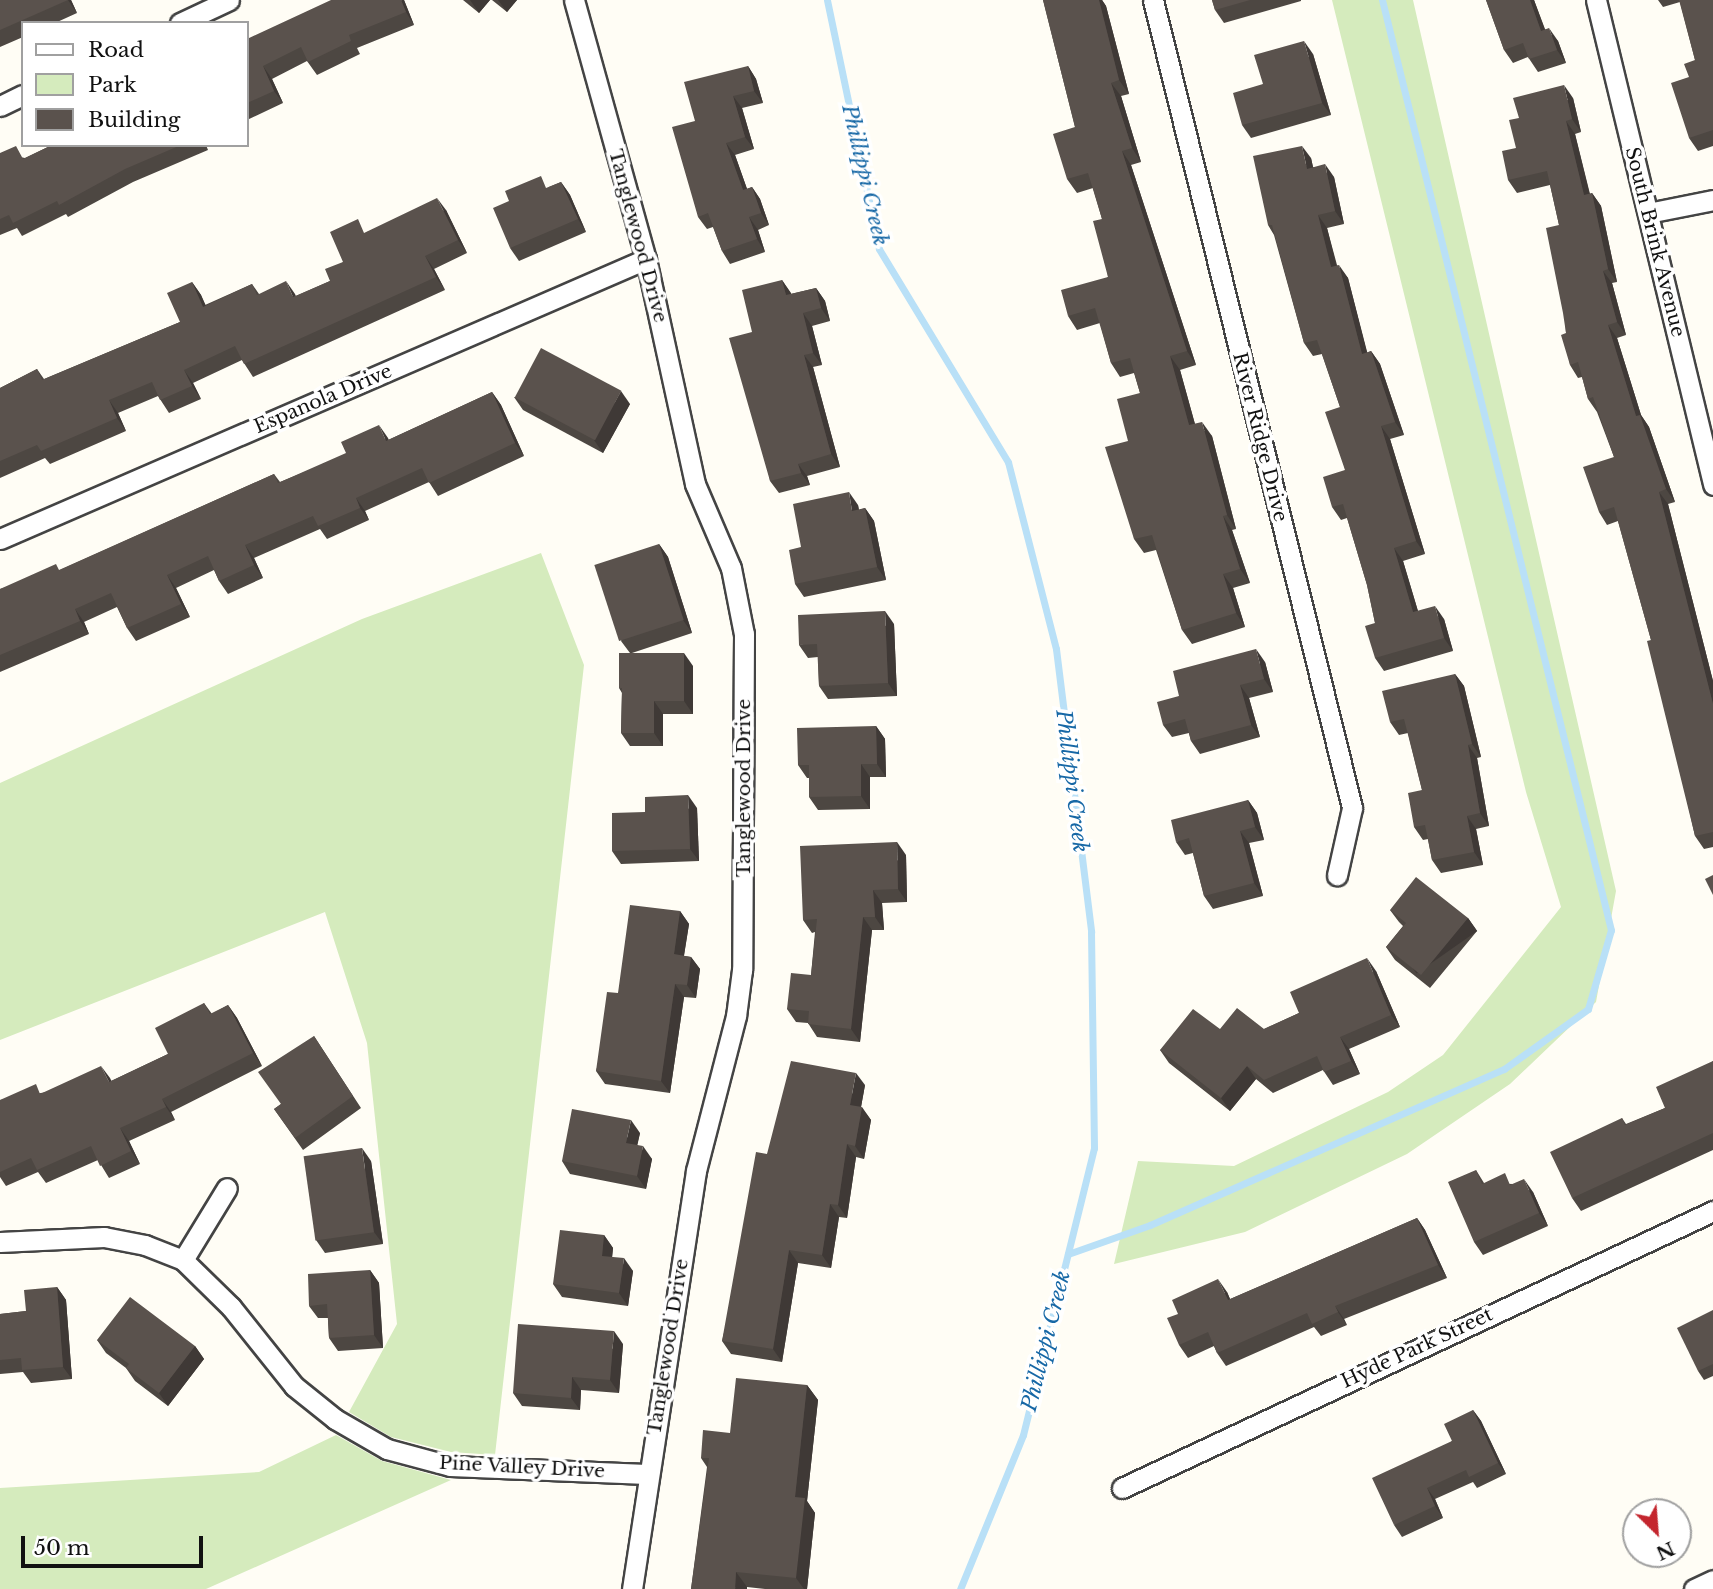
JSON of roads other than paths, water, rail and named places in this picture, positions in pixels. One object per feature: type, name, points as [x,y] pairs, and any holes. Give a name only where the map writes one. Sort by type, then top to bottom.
[{"type":"street","points":[[184,21],[229,0]]},
{"type":"street","name":"Tanglewood Drive","points":[[574,0],[646,259],[695,484],[732,568],[742,609],[744,904],[736,1016],[696,1171],[632,1589]]},
{"type":"street","name":"River Ridge Drive","points":[[1153,0],[1352,808],[1338,875]]},
{"type":"street","name":"South Brink Avenue","points":[[1596,0],[1713,485]]},
{"type":"street","points":[[0,106],[21,96]]},
{"type":"street","points":[[1648,213],[1713,200]]},
{"type":"street","name":"Espanola Drive","points":[[0,539],[646,259]]},
{"type":"street","points":[[183,1259],[227,1188]]},
{"type":"street","name":"Hyde Park Street","points":[[1122,1489],[1713,1210]]},
{"type":"street","name":"Pine Valley Drive","points":[[0,1242],[104,1237],[145,1245],[183,1259],[231,1307],[294,1386],[335,1419],[387,1449],[450,1466],[648,1474]]},
{"type":"street","points":[[1694,1589],[1713,1580]]},
{"type":"waterway","name":"Phillippi Creek","points":[[827,0],[879,249],[1008,462],[1056,649],[1091,932],[1094,1148],[1023,1435],[960,1589]]},
{"type":"waterway","points":[[1068,1254],[1150,1225],[1504,1069],[1588,1009],[1611,930],[1382,0]]}]
